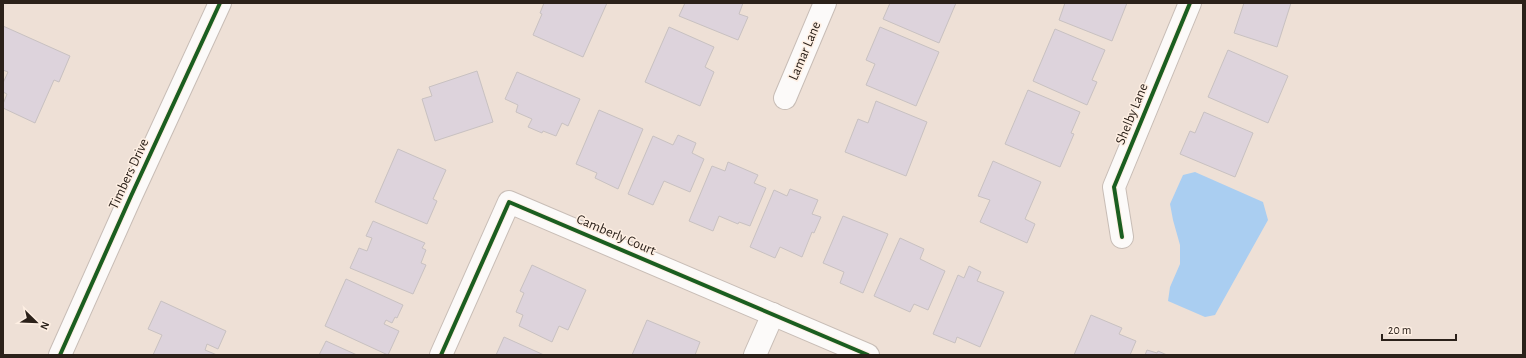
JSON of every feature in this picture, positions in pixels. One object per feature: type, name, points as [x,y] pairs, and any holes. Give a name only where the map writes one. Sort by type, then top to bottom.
[{"type":"street","name":"Timbers Drive","points":[[60,355],[220,3]]},
{"type":"street","name":"Lamar Lane","points":[[785,98],[825,3]]},
{"type":"street","name":"Shelby Lane","points":[[1122,237],[1114,187],[1190,3]]},
{"type":"street","name":"Camberly Court","points":[[441,355],[509,202],[868,355]]},
{"type":"street","points":[[754,355],[773,314]]},
{"type":"water","points":[[1195,172],[1263,202],[1268,220],[1215,315],[1205,317],[1168,301],[1170,287],[1180,264],[1180,245],[1170,204],[1183,175]]},
{"type":"building","points":[[544,3],[607,3],[583,57],[533,35],[542,14],[540,13]]},
{"type":"building","points":[[685,3],[743,3],[739,14],[748,17],[738,40],[679,16]]},
{"type":"building","points":[[890,3],[956,3],[939,43],[883,19]]},
{"type":"building","points":[[1065,3],[1127,3],[1112,41],[1059,20]]},
{"type":"building","points":[[1244,3],[1291,3],[1277,47],[1234,33]]},
{"type":"building","points":[[3,26],[70,56],[59,82],[54,80],[35,123],[3,108],[7,94],[3,92],[3,83],[8,72],[3,70]]},
{"type":"building","points":[[669,27],[714,47],[705,67],[714,72],[700,106],[645,82]]},
{"type":"building","points":[[880,27],[939,52],[916,106],[866,85],[875,64],[866,60]]},
{"type":"building","points":[[1055,29],[1105,50],[1092,80],[1097,82],[1087,105],[1033,81]]},
{"type":"building","points":[[1228,50],[1288,76],[1268,123],[1208,97]]},
{"type":"building","points":[[477,71],[493,122],[435,141],[422,99],[432,96],[429,87]]},
{"type":"building","points":[[517,72],[580,99],[568,126],[562,123],[556,136],[543,131],[542,133],[528,127],[532,119],[516,112],[518,105],[505,99]]},
{"type":"building","points":[[1028,90],[1080,112],[1071,133],[1074,134],[1060,167],[1005,144]]},
{"type":"building","points":[[876,101],[927,122],[906,176],[845,152],[858,119],[868,123]]},
{"type":"building","points":[[599,110],[643,129],[618,189],[595,178],[597,173],[576,164]]},
{"type":"building","points":[[1204,112],[1253,133],[1235,177],[1180,154],[1190,131],[1195,133]]},
{"type":"building","points":[[678,135],[696,143],[692,153],[704,159],[690,192],[664,181],[653,205],[628,194],[653,136],[673,145]]},
{"type":"building","points":[[398,149],[446,170],[433,199],[437,201],[427,224],[375,202]]},
{"type":"building","points":[[993,161],[1041,182],[1025,219],[1035,224],[1027,243],[980,222],[990,200],[978,196]]},
{"type":"building","points":[[728,162],[758,175],[754,183],[766,188],[750,226],[739,222],[738,224],[719,216],[713,231],[689,221],[712,166],[725,171]]},
{"type":"building","points":[[790,189],[818,200],[812,214],[821,217],[814,233],[812,232],[802,257],[780,247],[775,258],[750,247],[774,190],[787,196]]},
{"type":"building","points":[[843,216],[888,234],[863,293],[840,283],[844,272],[823,263]]},
{"type":"building","points":[[373,221],[425,243],[422,248],[426,250],[421,263],[426,265],[413,294],[350,268],[359,248],[367,251],[372,238],[366,236]]},
{"type":"building","points":[[900,238],[924,249],[920,259],[945,271],[928,310],[914,304],[910,312],[874,296]]},
{"type":"building","points":[[532,265],[586,290],[568,330],[559,326],[552,342],[519,326],[523,315],[516,312],[524,293],[520,291]]},
{"type":"building","points":[[969,266],[981,272],[977,281],[1004,292],[980,347],[957,337],[955,343],[933,334],[958,275],[964,278]]},
{"type":"building","points":[[346,279],[403,305],[397,318],[395,317],[392,323],[386,320],[384,324],[399,331],[388,355],[325,326]]},
{"type":"building","points":[[161,301],[226,331],[218,349],[207,344],[205,350],[217,355],[153,355],[162,335],[148,329]]},
{"type":"building","points":[[1091,315],[1122,328],[1119,334],[1136,341],[1130,355],[1074,355]]},
{"type":"building","points":[[647,320],[700,342],[695,355],[632,355]]},
{"type":"building","points":[[504,337],[544,355],[496,355]]},
{"type":"building","points":[[326,341],[357,355],[319,355]]},
{"type":"building","points":[[1147,350],[1157,353],[1158,351],[1167,355],[1145,355]]},
{"type":"cycle path","points":[[60,355],[220,3]]},
{"type":"cycle path","points":[[1122,237],[1114,187],[1190,3]]},
{"type":"cycle path","points":[[441,355],[509,202],[868,355]]}]
